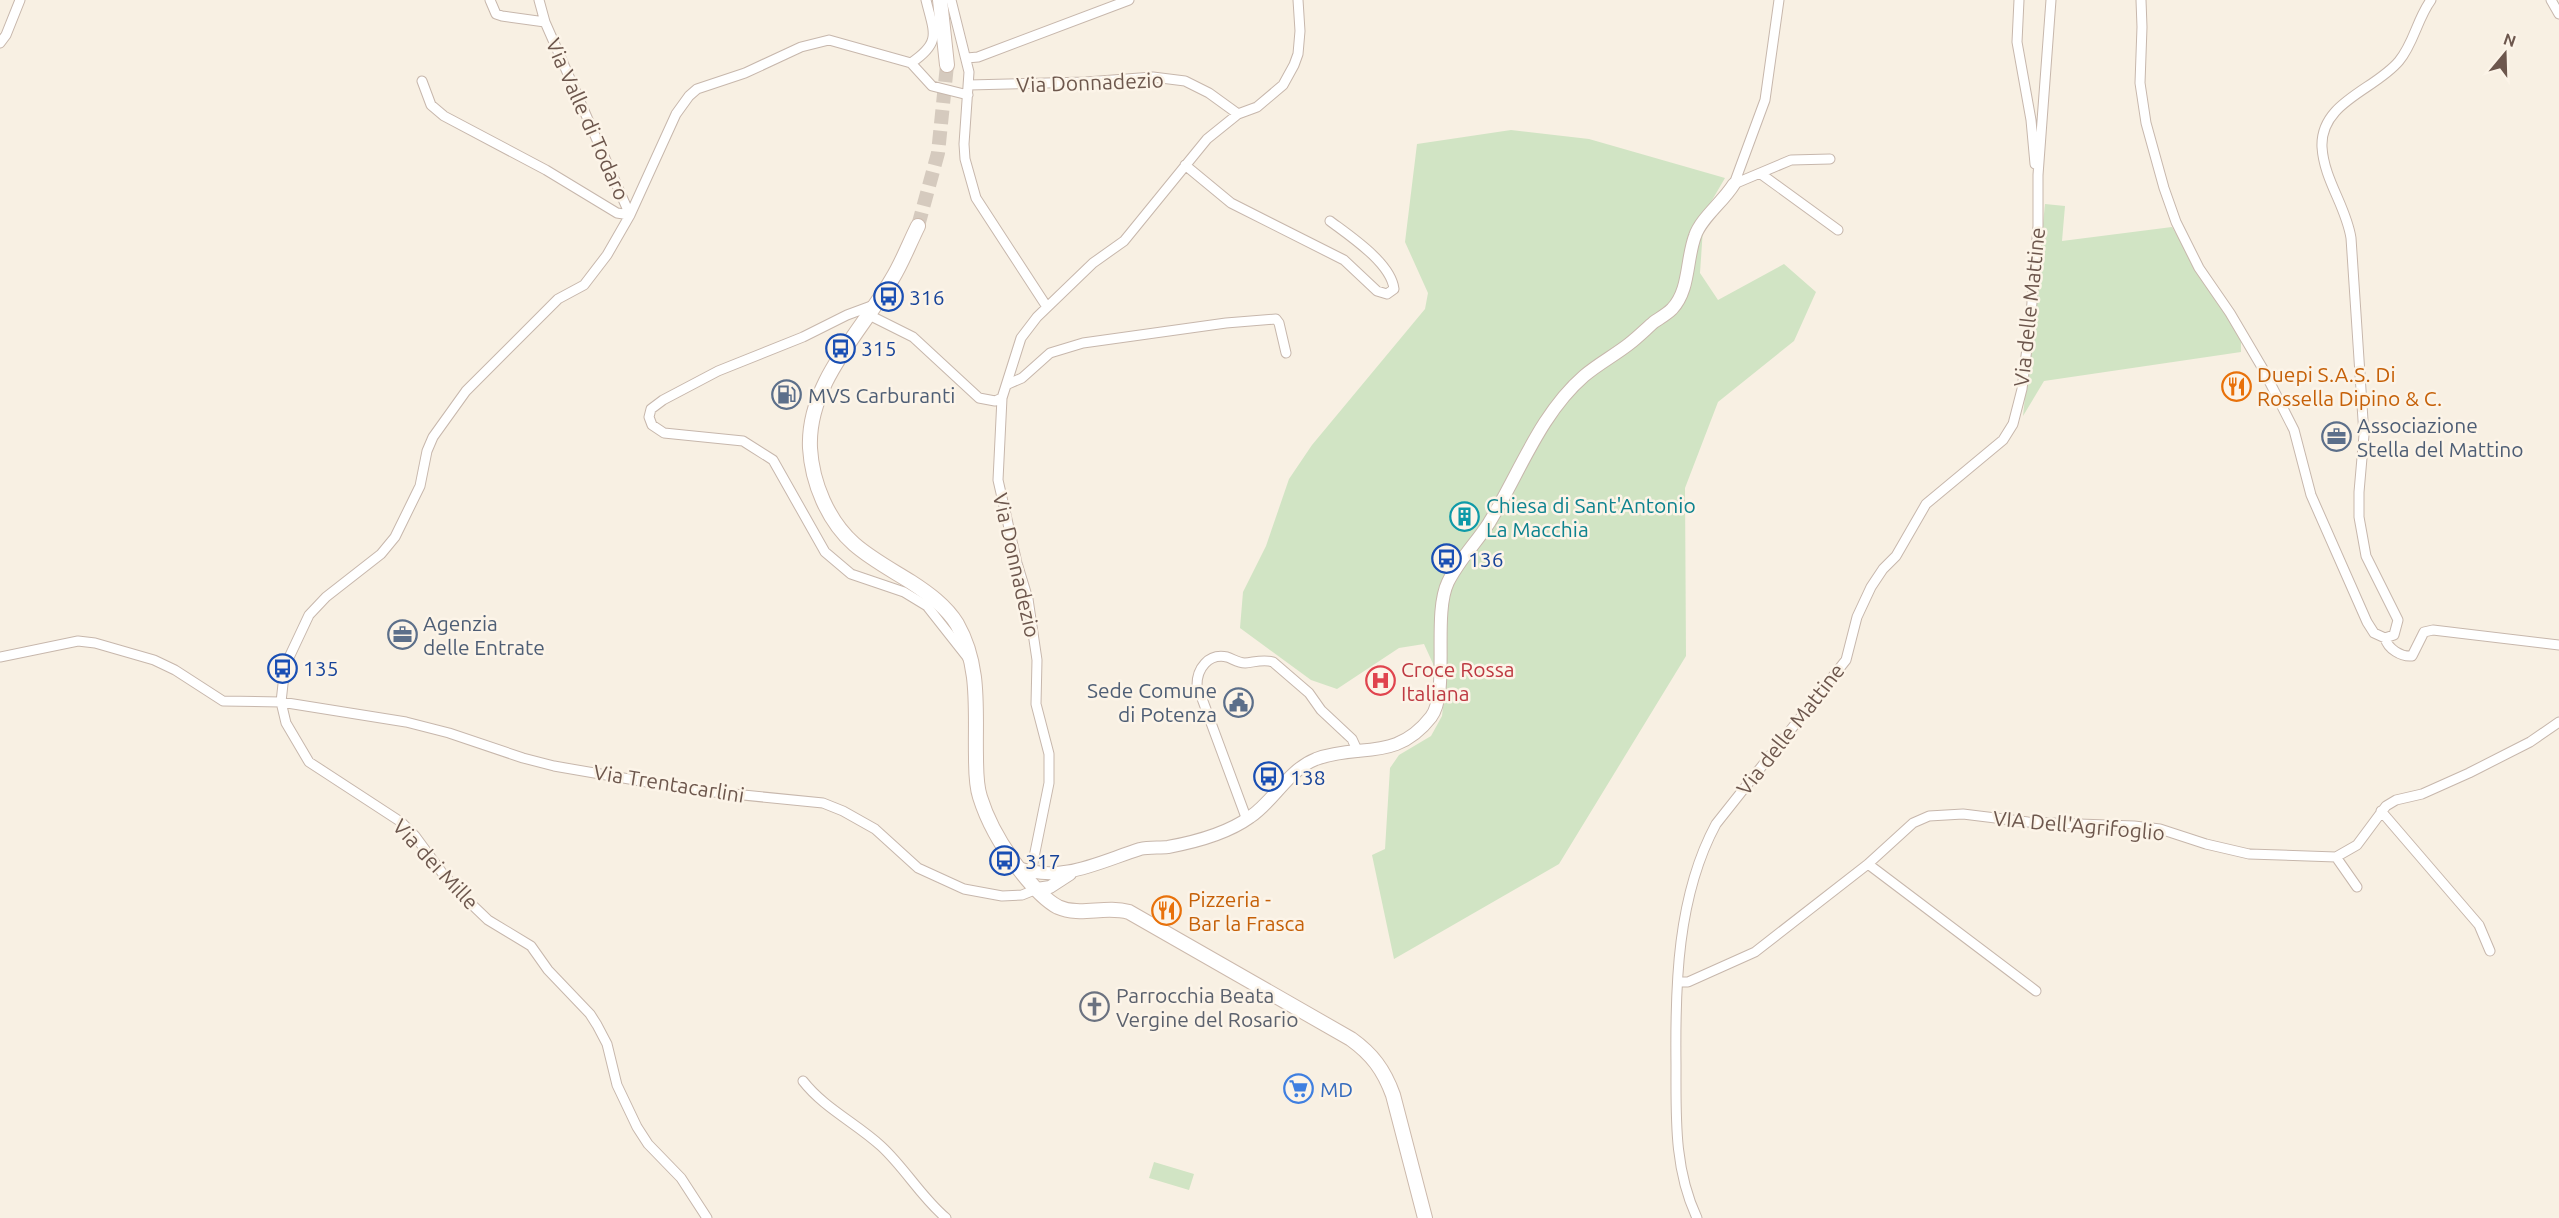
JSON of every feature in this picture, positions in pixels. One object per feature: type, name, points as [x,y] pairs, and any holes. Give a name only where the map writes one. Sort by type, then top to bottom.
[{"type":"main road","points":[[940,0],[947,65]]},
{"type":"main road","points":[[918,226],[894,277],[833,369],[820,394],[813,417],[810,445],[816,480],[824,502],[838,527],[855,545],[927,593],[956,623],[968,647],[977,691],[976,772],[980,797],[995,831],[1037,889],[1059,908],[1079,912],[1117,908],[1129,912],[1351,1039],[1368,1052],[1386,1076],[1393,1095],[1425,1218]]},
{"type":"street","points":[[0,43],[6,35],[20,0]]},
{"type":"street","name":"Via Valle di Todaro","points":[[490,0],[496,14],[527,21],[545,22]]},
{"type":"street","name":"Via Valle di Todaro","points":[[539,0],[545,22],[630,215]]},
{"type":"street","points":[[911,63],[928,52],[934,34],[927,0]]},
{"type":"street","points":[[951,0],[967,58],[965,159],[976,198],[1047,307]]},
{"type":"street","points":[[967,58],[978,57],[1129,0]]},
{"type":"street","name":"Via Donnadezio","points":[[1025,870],[1049,783],[1049,754],[1036,704],[1036,660],[1028,599],[998,480],[1002,398],[1022,338],[1047,307],[1093,263],[1124,241],[1207,139],[1238,114],[1257,107],[1273,95],[1292,71],[1299,42],[1298,0]]},
{"type":"street","points":[[1025,870],[1048,874],[1076,870],[1143,848],[1168,847],[1236,826],[1247,820],[1303,766],[1317,759],[1388,748],[1403,742],[1430,718],[1436,707],[1438,696],[1439,651],[1447,584],[1497,510],[1542,427],[1559,403],[1584,376],[1672,309],[1681,296],[1695,234],[1708,216],[1725,200],[1734,184],[1765,100],[1779,0]]},
{"type":"street","points":[[2019,0],[2017,42],[2031,120],[2037,175]]},
{"type":"street","name":"Via delle Mattine","points":[[1697,1218],[1680,1173],[1676,1131],[1675,1003],[1687,911],[1707,843],[1716,824],[1846,660],[1857,617],[1871,587],[1896,555],[1926,504],[2003,440],[2013,424],[2022,389],[2031,315],[2038,225],[2037,175],[2051,0]]},
{"type":"street","points":[[2141,0],[2140,83],[2146,123],[2157,167],[2176,222],[2199,268],[2230,313],[2263,369],[2294,430],[2320,520],[2367,622],[2374,633],[2385,638],[2394,635],[2398,620],[2366,556],[2359,517],[2364,435],[2351,238],[2347,218],[2328,177],[2322,139],[2324,129],[2335,112],[2389,72],[2398,62],[2405,53],[2421,16],[2431,0]]},
{"type":"street","points":[[2551,0],[2559,14]]},
{"type":"street","name":"Via Valle di Todaro","points":[[281,702],[285,666],[304,622],[326,597],[364,568],[395,537],[420,486],[430,444],[466,391],[550,306],[584,285],[607,255],[630,215],[682,103],[697,89],[745,73],[801,47],[829,40],[911,63]]},
{"type":"street","name":"Via Donnadezio","points":[[911,63],[932,86],[968,90],[1153,77],[1185,81],[1209,93],[1238,114]]},
{"type":"street","points":[[422,81],[431,105],[444,116],[546,170],[617,213],[630,215]]},
{"type":"street","points":[[1734,184],[1791,160],[1830,159]]},
{"type":"street","points":[[1185,165],[1231,203],[1327,250],[1358,271],[1377,291],[1383,294],[1391,292],[1394,289],[1393,283],[1378,261],[1330,221]]},
{"type":"street","points":[[1761,174],[1838,230]]},
{"type":"street","points":[[972,663],[927,606],[904,592],[851,574],[825,552],[773,460],[743,441],[664,433],[652,425],[649,417],[651,409],[663,400],[718,371],[803,337],[847,315],[873,310],[913,337],[980,398],[988,401],[1002,398]]},
{"type":"street","points":[[1008,384],[1022,378],[1050,353],[1083,343],[1238,321],[1275,319],[1280,323],[1286,353]]},
{"type":"street","points":[[2385,638],[2386,644],[2406,657],[2412,656],[2424,632],[2433,630],[2559,645]]},
{"type":"street","points":[[0,657],[78,641],[95,643],[154,660],[175,670],[223,701],[281,702]]},
{"type":"street","points":[[1247,820],[1197,685],[1197,677],[1206,662],[1221,656],[1243,663],[1268,660],[1273,662],[1309,693],[1321,710],[1352,738],[1359,752]]},
{"type":"street","name":"Via Trentacarlini","points":[[281,702],[424,726],[554,766],[693,790],[823,803],[843,810],[875,829],[918,868],[964,889],[1002,896],[1022,895],[1037,889]]},
{"type":"street","name":"Via dei Mille","points":[[281,702],[286,723],[309,762],[401,822],[464,897],[488,920],[531,946],[548,970],[590,1014],[607,1044],[616,1085],[637,1127],[648,1144],[681,1178],[707,1218]]},
{"type":"street","points":[[2356,887],[2336,857],[2357,845],[2381,811],[2396,800],[2422,794],[2530,742],[2559,722]]},
{"type":"street","points":[[2381,811],[2479,925],[2490,951]]},
{"type":"street","name":"VIA Dell'Agrifoglio","points":[[1678,982],[1688,982],[1755,952],[1868,864],[1913,823],[1929,816],[1963,814],[2028,822],[2134,826],[2160,829],[2206,844],[2249,854],[2336,857]]},
{"type":"street","points":[[1868,864],[2036,992]]},
{"type":"street","points":[[1037,889],[1050,887],[1076,870]]},
{"type":"street","points":[[1037,889],[1048,874]]},
{"type":"street","points":[[1058,882],[1055,893],[1059,908]]},
{"type":"street","points":[[803,1081],[816,1098],[881,1146],[907,1173],[917,1189],[946,1218]]},
{"type":"green space","points":[[1511,130],[1589,139],[1725,178],[1704,214],[1700,273],[1718,300],[1784,264],[1816,292],[1794,341],[1718,402],[1685,488],[1686,656],[1559,864],[1394,959],[1372,855],[1385,849],[1390,768],[1399,755],[1431,736],[1442,716],[1445,690],[1424,644],[1399,648],[1337,689],[1311,680],[1240,628],[1243,592],[1266,546],[1289,479],[1312,445],[1425,309],[1428,293],[1405,242],[1417,144]]},
{"type":"green space","points":[[2045,204],[2065,206],[2062,241],[2172,227],[2241,339],[2241,352],[2044,381],[2023,416]]},
{"type":"green space","points":[[1154,1162],[1194,1174],[1189,1190],[1149,1178]]},
{"type":"tunnel","points":[[918,226],[938,153],[947,65]]},
{"type":"place","name":"316","points":[[888,297]]},
{"type":"place","name":"315","points":[[840,348]]},
{"type":"place","name":"Duepi S.A.S. Di Rossella Dipino & C.","points":[[2236,386]]},
{"type":"place","name":"MVS Carburanti","points":[[787,395]]},
{"type":"place","name":"Associazione Stella del Mattino","points":[[2336,437]]},
{"type":"place","name":"Chiesa di Sant'Antonio La Macchia","points":[[1465,517]]},
{"type":"place","name":"136","points":[[1447,559]]},
{"type":"place","name":"Agenzia delle Entrate","points":[[402,635]]},
{"type":"place","name":"135","points":[[282,668]]},
{"type":"place","name":"Croce Rossa Italiana","points":[[1380,681]]},
{"type":"place","name":"Sede Comune di Potenza","points":[[1238,702]]},
{"type":"place","name":"138","points":[[1269,777]]},
{"type":"place","name":"317","points":[[1004,861]]},
{"type":"place","name":"Pizzeria - Bar la Frasca","points":[[1167,911]]},
{"type":"place","name":"Parrocchia Beata Vergine del Rosario","points":[[1095,1007]]},
{"type":"place","name":"MD","points":[[1299,1089]]}]
